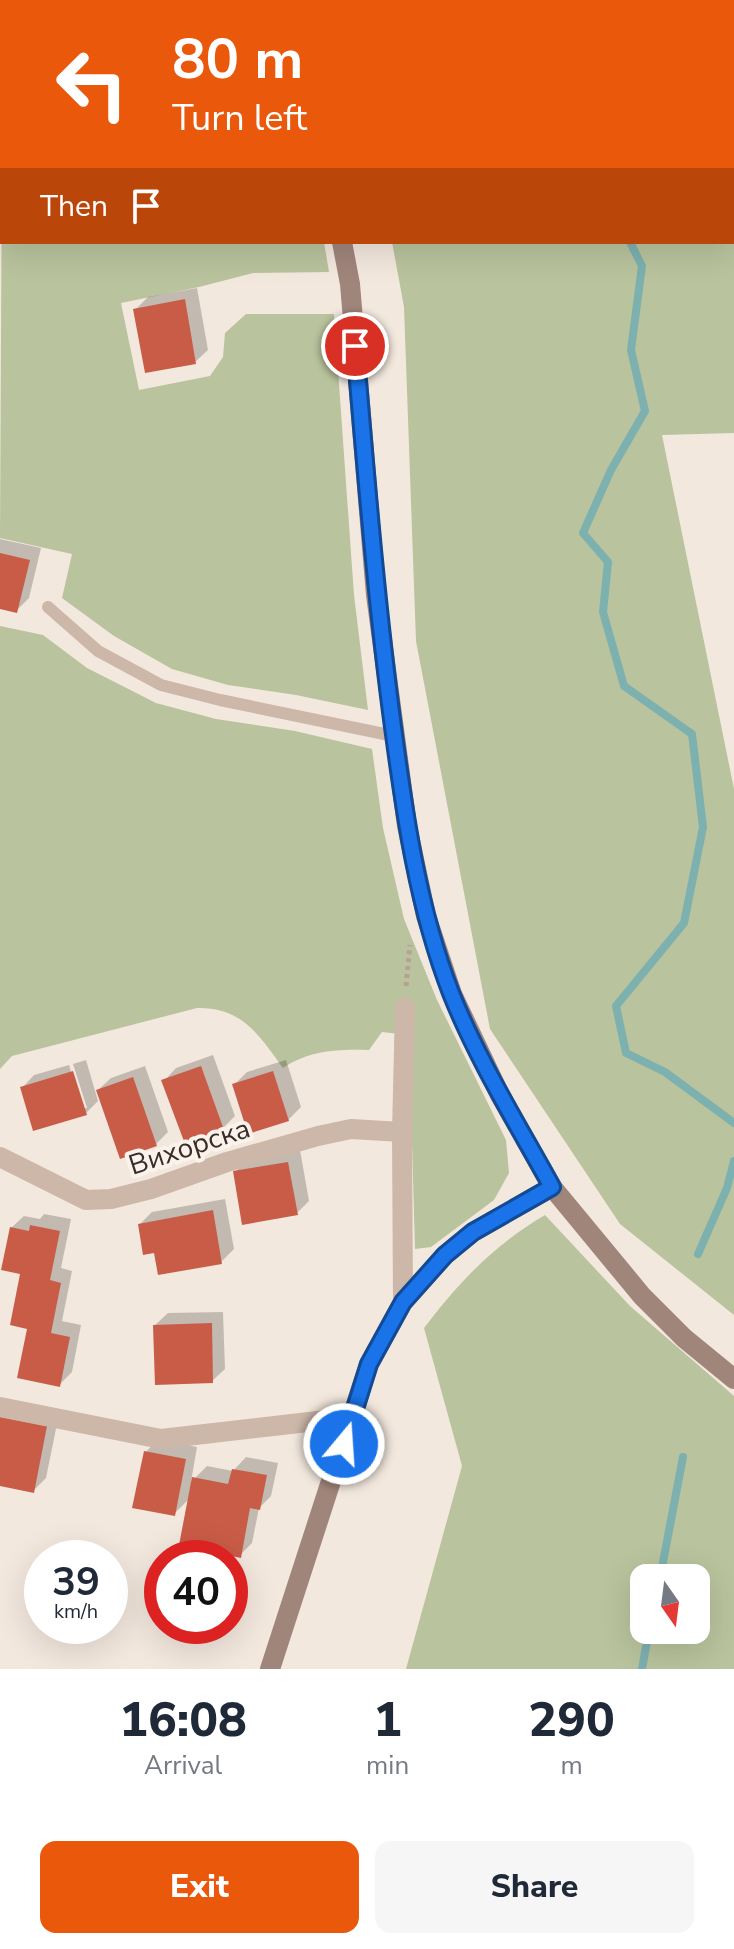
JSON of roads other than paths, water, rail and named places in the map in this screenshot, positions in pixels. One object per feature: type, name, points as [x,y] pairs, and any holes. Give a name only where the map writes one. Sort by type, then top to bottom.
[{"type":"main road","points":[[342,244],[350,284],[376,595],[407,826],[426,916],[452,994],[500,1095],[552,1187],[642,1296],[684,1338],[734,1379]]},
{"type":"main road","points":[[270,1669],[369,1364],[403,1302],[445,1255],[473,1232],[552,1187]]},
{"type":"street","points":[[403,1302],[405,1007]]},
{"type":"street","name":"Вихорска","points":[[0,1157],[86,1200],[111,1199],[318,1136],[351,1129],[402,1132]]},
{"type":"street","points":[[0,1407],[161,1439],[352,1417]]},
{"type":"lane","points":[[48,607],[98,651],[161,685],[394,736]]},
{"type":"waterway","points":[[631,244],[642,266],[631,350],[645,411],[611,470],[583,533],[608,562],[603,612],[624,686],[692,734],[703,827],[684,923],[616,1006],[626,1053],[665,1072],[734,1123]]},
{"type":"waterway","points":[[698,1254],[727,1188],[734,1161]]},
{"type":"waterway","points":[[663,1564],[683,1457]]},
{"type":"waterway","points":[[642,1669],[646,1644]]}]
